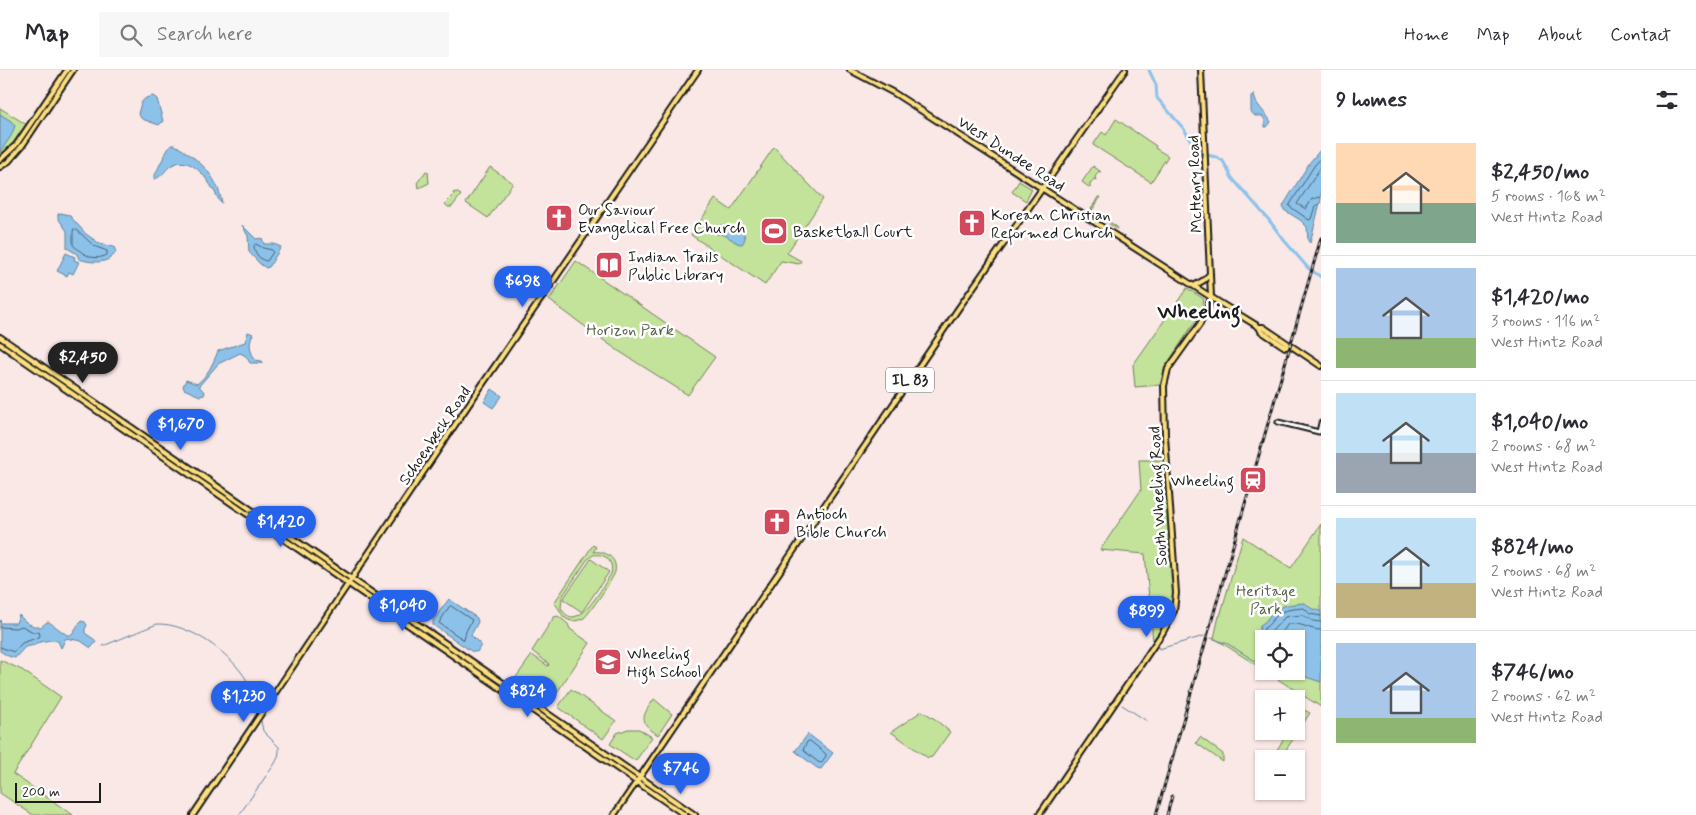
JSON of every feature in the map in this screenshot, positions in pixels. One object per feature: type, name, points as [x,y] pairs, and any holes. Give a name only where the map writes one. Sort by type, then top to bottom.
[{"type":"main road","points":[[0,160],[16,145],[67,70]]},
{"type":"main road","points":[[0,167],[9,161],[22,146],[73,70]]},
{"type":"main road","name":"Schoenbeck Road","points":[[193,815],[698,70]]},
{"type":"main road","name":"West Dundee Road","points":[[850,70],[894,93],[1211,297],[1259,327],[1263,327],[1321,366]]},
{"type":"main road","name":"IL 83","points":[[614,815],[1042,188],[1125,70]]},
{"type":"main road","name":"McHenry Road","points":[[1201,70],[1211,297]]},
{"type":"main road","points":[[1194,286],[1204,280],[1210,273]]},
{"type":"main road","name":"South Wheeling Road","points":[[1039,815],[1163,632],[1174,611],[1176,593],[1165,436],[1164,386],[1168,369],[1200,324],[1211,297]]},
{"type":"main road","points":[[0,337],[350,582]]},
{"type":"main road","points":[[0,344],[350,582],[686,815]]},
{"type":"main road","points":[[637,780],[694,815]]},
{"type":"street","points":[[1278,422],[1319,432],[1321,423]]},
{"type":"green space","points":[[0,108],[27,125],[14,143],[0,157]]},
{"type":"green space","points":[[1116,119],[1168,156],[1151,182],[1093,145],[1102,132],[1106,135]]},
{"type":"green space","points":[[774,147],[823,199],[787,253],[801,261],[799,264],[781,261],[765,285],[691,235],[715,199],[731,210]]},
{"type":"green space","points":[[1093,166],[1101,172],[1099,171],[1095,177],[1096,180],[1094,179],[1090,184],[1090,188],[1082,182]]},
{"type":"green space","points":[[490,167],[513,183],[488,218],[466,203]]},
{"type":"green space","points":[[426,171],[428,172],[429,183],[419,188],[417,183]]},
{"type":"green space","points":[[1019,181],[1032,189],[1026,201],[1012,192]]},
{"type":"green space","points":[[456,192],[461,195],[452,207],[448,207],[445,204],[454,195],[453,193]]},
{"type":"green space","points":[[1098,197],[1101,197],[1092,210],[1117,227],[1117,229],[1090,211]]},
{"type":"green space","name":"Horizon Park","points":[[576,261],[715,357],[688,395],[617,350],[549,300]]},
{"type":"green space","points":[[1187,288],[1204,299],[1201,313],[1165,367],[1160,385],[1135,387],[1133,365]]},
{"type":"green space","points":[[1139,460],[1164,460],[1167,484],[1174,599],[1170,615],[1153,642],[1145,554],[1100,550],[1141,490]]},
{"type":"green space","name":"Heritage Park","points":[[1321,524],[1321,707],[1305,697],[1305,690],[1295,690],[1279,680],[1305,680],[1305,630],[1255,630],[1255,664],[1214,638],[1243,537],[1291,568]]},
{"type":"green space","points":[[593,545],[596,547],[593,552],[602,552],[613,559],[615,572],[601,596],[584,618],[575,621],[568,620],[554,603]],"holes":[[[593,555],[608,559],[612,570],[611,574],[589,607],[574,617],[567,615],[561,608],[562,597],[587,560]]]},
{"type":"green space","points":[[591,559],[609,572],[582,612],[563,599]]},
{"type":"green space","points":[[558,616],[568,624],[570,629],[590,643],[548,706],[545,706],[515,685],[514,680],[532,655],[548,666],[549,664],[532,651],[554,617]]},
{"type":"green space","points":[[0,660],[22,670],[61,697],[13,774],[73,815],[33,815],[0,793]]},
{"type":"green space","points":[[571,689],[616,721],[603,739],[558,707]]},
{"type":"green space","points":[[654,699],[672,714],[658,735],[647,726],[644,718]]},
{"type":"green space","points":[[1305,710],[1310,713],[1305,721]]},
{"type":"green space","points":[[922,711],[950,732],[932,757],[928,758],[891,732]]},
{"type":"green space","points":[[628,729],[639,729],[652,737],[637,759],[634,760],[610,744],[617,733]]},
{"type":"green space","points":[[1200,737],[1223,754],[1223,762],[1196,743]]},
{"type":"green space","points":[[1283,740],[1292,740],[1286,750],[1277,750]]},
{"type":"water","points":[[1254,93],[1258,105],[1271,122],[1267,127],[1265,127],[1265,120],[1262,116],[1255,116],[1251,112],[1251,96]]},
{"type":"water","points":[[153,96],[157,99],[163,121],[159,125],[142,119],[138,114],[142,102],[146,98]]},
{"type":"water","points":[[0,114],[15,126],[11,136],[0,152]]},
{"type":"water","points":[[171,145],[175,145],[183,150],[205,168],[216,184],[222,203],[202,173],[188,163],[180,162],[172,165],[160,177],[154,179]]},
{"type":"water","points":[[1321,149],[1321,199],[1310,243],[1308,241],[1307,227],[1284,210],[1283,206],[1310,162]]},
{"type":"water","points":[[58,214],[69,215],[86,234],[100,244],[114,247],[116,252],[113,256],[99,262],[79,259],[77,254],[67,248],[67,231],[58,218]]},
{"type":"water","points":[[242,225],[256,239],[262,238],[264,244],[274,244],[281,247],[269,267],[266,268],[260,264],[249,252],[248,236]]},
{"type":"water","points":[[719,225],[740,227],[745,237],[744,242],[739,244],[721,234],[717,234]]},
{"type":"water","points":[[66,253],[75,257],[74,260],[79,262],[73,274],[69,272],[67,276],[57,271]]},
{"type":"water","points":[[248,332],[253,334],[250,344],[253,357],[255,360],[262,361],[262,363],[250,363],[246,356],[240,353],[218,364],[199,386],[205,393],[204,395],[200,396],[184,389],[183,386],[186,380],[197,384],[204,377],[218,351],[245,342]]},
{"type":"water","points":[[492,389],[502,396],[493,408],[484,402]]},
{"type":"water","points":[[449,599],[477,618],[478,622],[471,635],[481,645],[477,652],[471,651],[433,625],[433,620]]},
{"type":"water","points":[[1305,603],[1312,609],[1321,611],[1321,682],[1305,677],[1305,630],[1259,630],[1260,625],[1274,611],[1287,605]]},
{"type":"water","points":[[19,615],[26,622],[34,626],[41,627],[49,622],[67,635],[72,635],[81,621],[85,622],[87,625],[85,633],[96,642],[91,648],[81,641],[66,638],[61,648],[58,641],[50,640],[25,647],[15,658],[8,656],[0,651],[0,620],[1,623],[16,623]]},
{"type":"water","points":[[808,734],[833,753],[821,769],[795,751]]},
{"type":"waterway","points":[[1149,70],[1156,85],[1157,98],[1184,129],[1198,153],[1216,157],[1223,161],[1232,178],[1283,239],[1308,268],[1321,277]]},
{"type":"waterway","points":[[103,646],[157,624],[169,625],[195,634],[219,650],[239,669],[248,682],[257,716]]},
{"type":"waterway","points":[[1158,647],[1159,649],[1204,636]]},
{"type":"waterway","points":[[1211,638],[1228,644],[1255,661]]},
{"type":"waterway","points":[[1122,705],[1147,721]]},
{"type":"waterway","points":[[261,721],[263,731],[279,747],[278,757],[269,772]]},
{"type":"waterway","points":[[239,815],[266,776]]},
{"type":"railway","points":[[1156,815],[1321,238]]},
{"type":"railway","points":[[1167,815],[1172,796]]},
{"type":"place","name":"Our Saviour Evangelical Free Church","points":[[559,218]]},
{"type":"place","name":"Korean Christian Reformed Church","points":[[972,223]]},
{"type":"place","name":"Basketball Court","points":[[774,231]]},
{"type":"place","name":"Indian Trails Public Library","points":[[609,265]]},
{"type":"place","name":"Wheeling","points":[[1253,480]]},
{"type":"place","name":"Antioch Bible Church","points":[[777,522]]},
{"type":"place","name":"Wheeling High School","points":[[608,662]]},
{"type":"district","name":"Wheeling","points":[[1199,311]]}]
